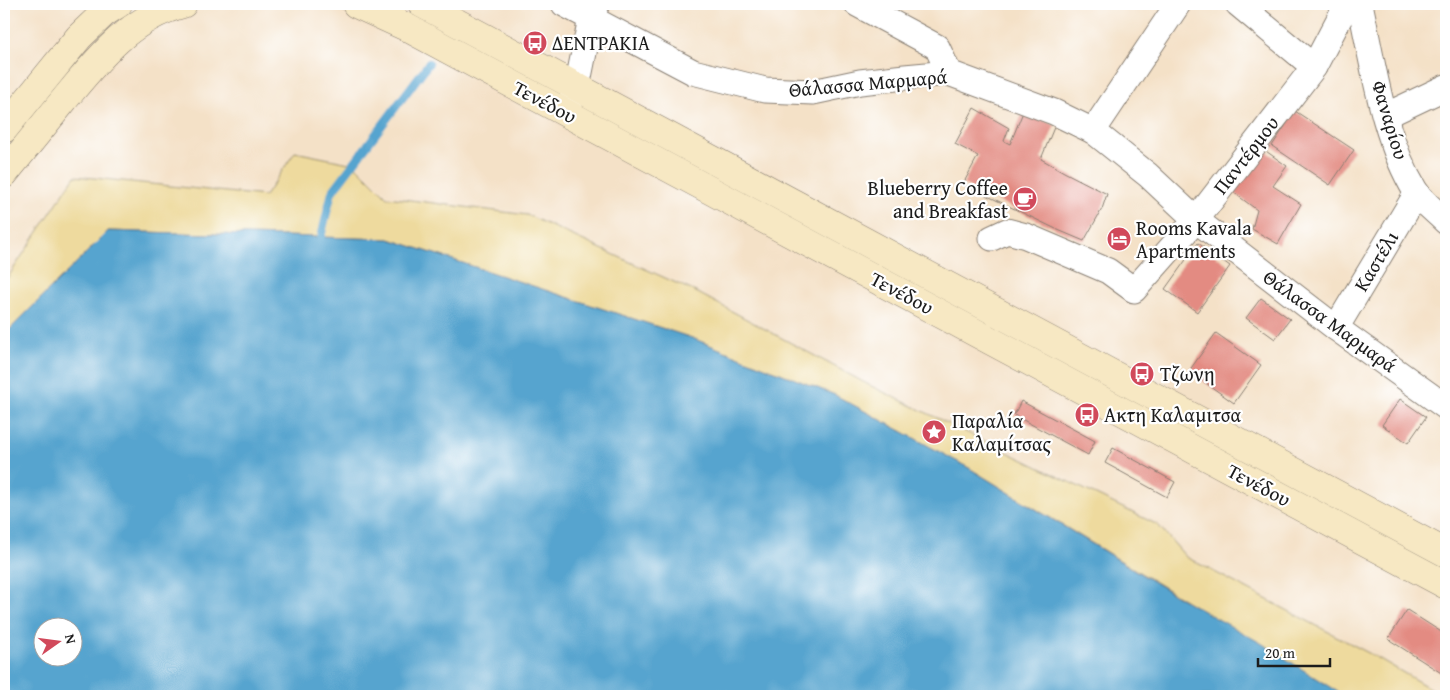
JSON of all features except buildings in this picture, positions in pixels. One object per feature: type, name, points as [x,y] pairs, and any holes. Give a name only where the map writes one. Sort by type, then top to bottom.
[{"type":"main road","points":[[4,129],[79,38],[104,13],[118,4]]},
{"type":"main road","points":[[4,174],[101,55],[123,34],[143,21],[181,4]]},
{"type":"main road","name":"Τενέδου","points":[[356,4],[404,26],[1446,585]]},
{"type":"main road","name":"Τενέδου","points":[[422,4],[1446,553]]},
{"type":"street","name":"Θάλασσα Μαρμαρά","points":[[564,4],[594,11],[693,72],[765,90],[813,92],[860,82],[949,73],[1054,112],[1092,130],[1148,175],[1196,220],[1336,328],[1446,406]]},
{"type":"street","points":[[857,4],[937,47],[949,73]]},
{"type":"street","points":[[1092,130],[1178,4]]},
{"type":"street","points":[[1238,4],[1314,67]]},
{"type":"street","name":"Παντέρμου","points":[[992,238],[1007,231],[1026,236],[1108,271],[1134,290],[1196,220],[1314,67],[1347,4]]},
{"type":"street","name":"Φαναρίου","points":[[1360,4],[1385,116],[1399,157],[1417,194],[1446,222]]},
{"type":"street","points":[[565,112],[577,87],[594,11]]},
{"type":"street","points":[[1385,116],[1446,87]]},
{"type":"street","name":"Καστέλι","points":[[1336,328],[1417,194]]},
{"type":"sand","name":"Παραλία Καλαμίτσας","points":[[295,152],[354,164],[387,197],[527,215],[698,293],[867,384],[1158,525],[1186,557],[1378,658],[1443,696],[1342,696],[969,468],[835,395],[692,338],[389,239],[108,231],[4,335],[4,283],[75,176],[265,196]]},
{"type":"water","points":[[108,231],[389,239],[692,338],[835,395],[969,468],[1180,598],[1261,643],[1344,696],[4,696],[4,335]]},
{"type":"waterway","points":[[321,237],[332,192],[429,63]]},
{"type":"place","name":"ΔΕΝΤΡΑΚΙΑ","points":[[535,43]]},
{"type":"place","name":"Blueberry Coffee and Breakfast","points":[[1025,199]]},
{"type":"place","name":"Rooms Kavala Apartments","points":[[1119,239]]},
{"type":"place","name":"Τζωνη","points":[[1142,374]]},
{"type":"place","name":"Ακτη Καλαμιτσα","points":[[1087,415]]},
{"type":"place","name":"Παραλία Καλαμίτσας","points":[[934,432]]}]
